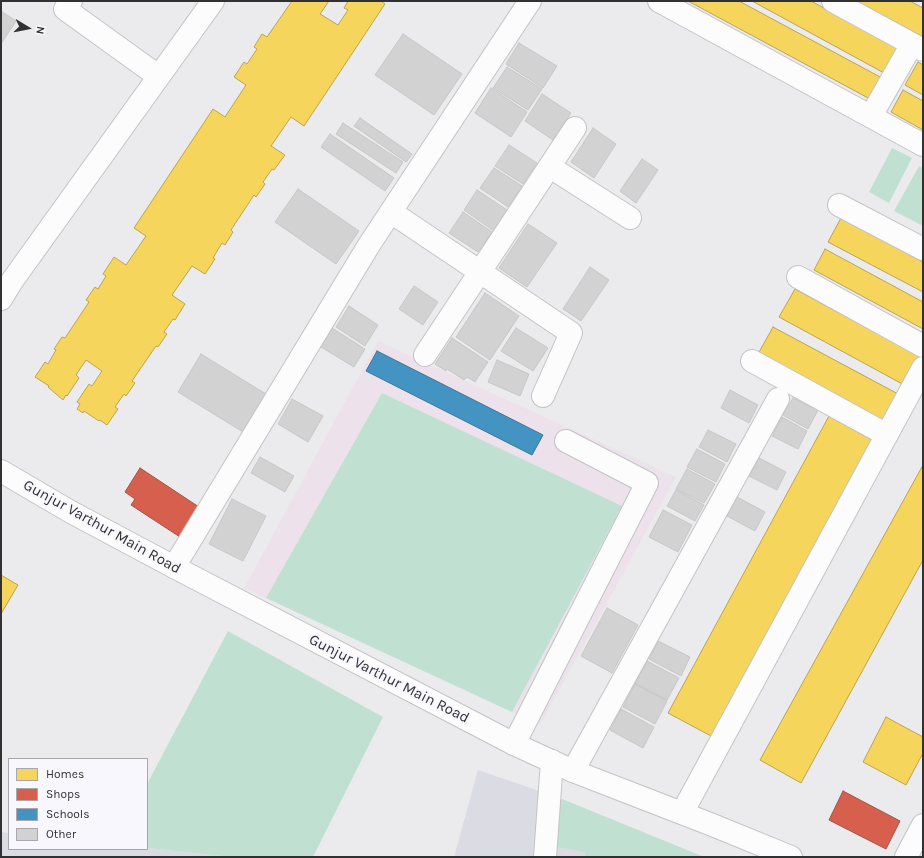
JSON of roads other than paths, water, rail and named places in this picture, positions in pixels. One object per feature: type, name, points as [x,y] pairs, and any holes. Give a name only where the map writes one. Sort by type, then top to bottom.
[{"type":"street","points":[[71,1],[65,9],[158,76]]},
{"type":"street","points":[[1,299],[12,280],[213,1]]},
{"type":"street","points":[[174,567],[369,245],[530,1]]},
{"type":"street","points":[[659,1],[923,145]]},
{"type":"street","points":[[833,1],[917,47],[871,116]]},
{"type":"street","points":[[425,355],[575,128]]},
{"type":"street","points":[[550,167],[630,218]]},
{"type":"street","points":[[839,205],[923,249]]},
{"type":"street","points":[[391,212],[571,333],[543,396]]},
{"type":"street","points":[[798,277],[923,346]]},
{"type":"street","points":[[752,361],[887,435]]},
{"type":"street","points":[[682,813],[923,368]]},
{"type":"street","points":[[573,771],[778,399]]},
{"type":"street","points":[[514,744],[647,483],[566,441]]},
{"type":"street","name":"Gunjur Varthur Main Road","points":[[1,471],[71,512],[174,567],[514,744],[573,771],[791,857]]},
{"type":"street","points":[[545,857],[552,761]]},
{"type":"street","points":[[906,857],[923,825]]}]
